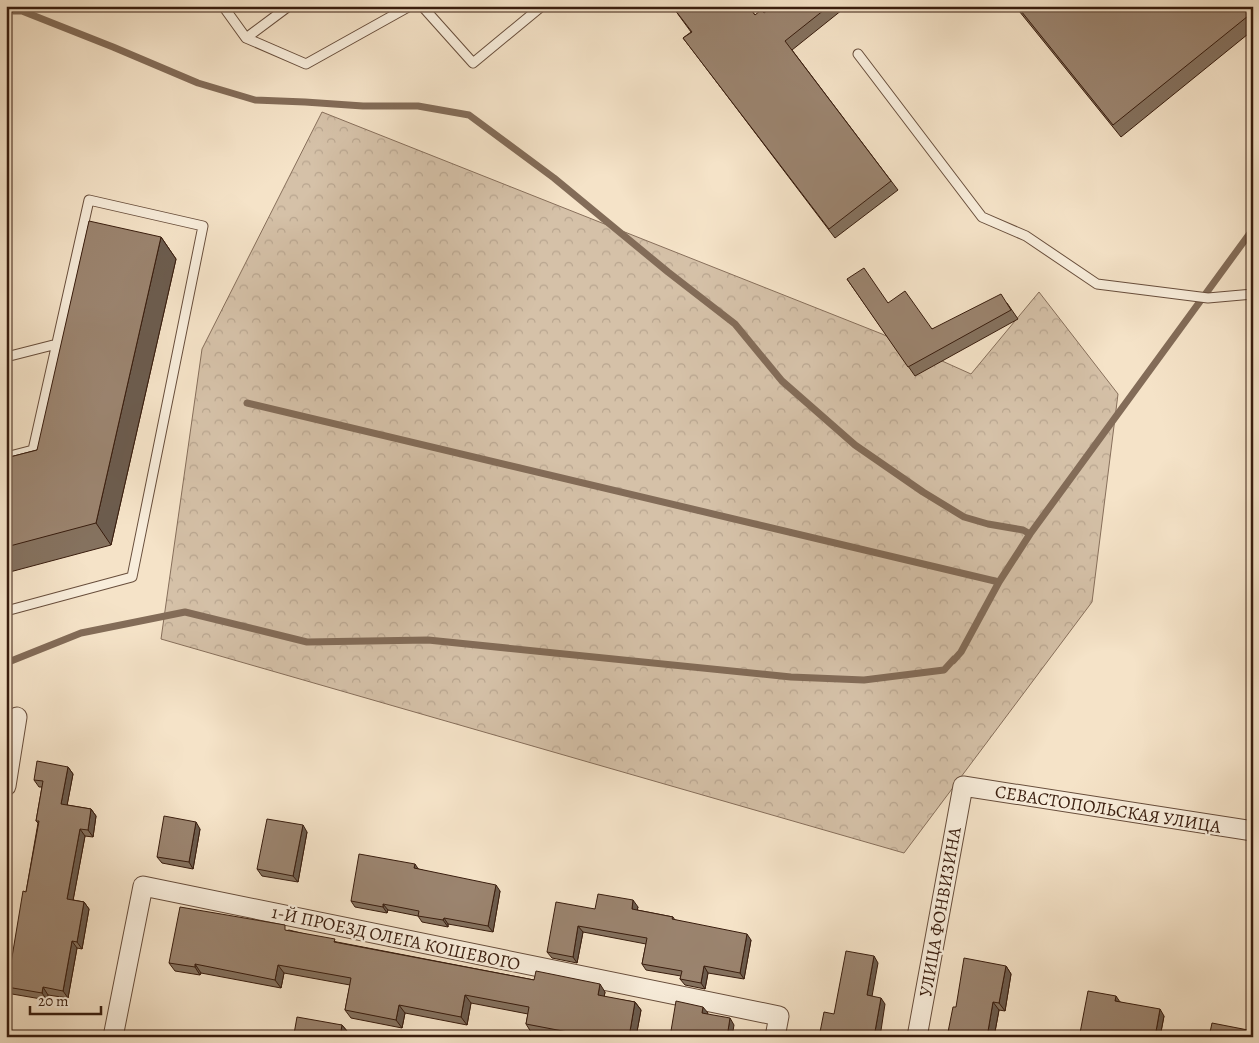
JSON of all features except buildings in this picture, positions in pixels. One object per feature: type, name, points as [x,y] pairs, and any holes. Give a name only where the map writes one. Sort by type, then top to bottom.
[{"type":"street","points":[[6,786],[17,717]]},
{"type":"street","name":"СЕВАСТОПОЛЬСКАЯ УЛИЦА","points":[[962,786],[1253,831]]},
{"type":"street","name":"УЛИЦА ФОНВИЗИНА","points":[[917,1037],[962,786]]},
{"type":"street","name":"1-Й ПРОЕЗД ОЛЕГА КОШЕВОГО","points":[[113,1037],[143,886],[779,1016],[775,1037]]},
{"type":"lane","points":[[223,6],[246,38],[306,64],[410,6]]},
{"type":"lane","points":[[246,38],[289,6]]},
{"type":"lane","points":[[422,6],[473,63],[542,6]]},
{"type":"lane","points":[[858,54],[982,217],[1026,236],[1097,284],[1208,298],[1253,294]]},
{"type":"lane","points":[[6,457],[33,450],[89,200],[204,226],[132,576],[6,611]]},
{"type":"lane","points":[[6,356],[57,344]]},
{"type":"green space","points":[[322,112],[882,334],[971,374],[1039,292],[1118,394],[1092,602],[904,853],[161,639],[202,349]]},
{"type":"waterway","points":[[6,11],[22,11],[198,83],[255,100],[363,106],[418,106],[469,115],[554,178],[668,272],[735,324],[782,381],[855,445],[923,492],[964,517],[988,524],[1023,530],[1030,534]]},
{"type":"waterway","points":[[953,661],[961,652],[999,582],[1030,534],[1253,229]]},
{"type":"waterway","points":[[247,403],[999,582]]},
{"type":"waterway","points":[[6,663],[81,633],[185,612],[307,642],[428,640],[791,677],[864,680],[944,670],[954,659]]}]
